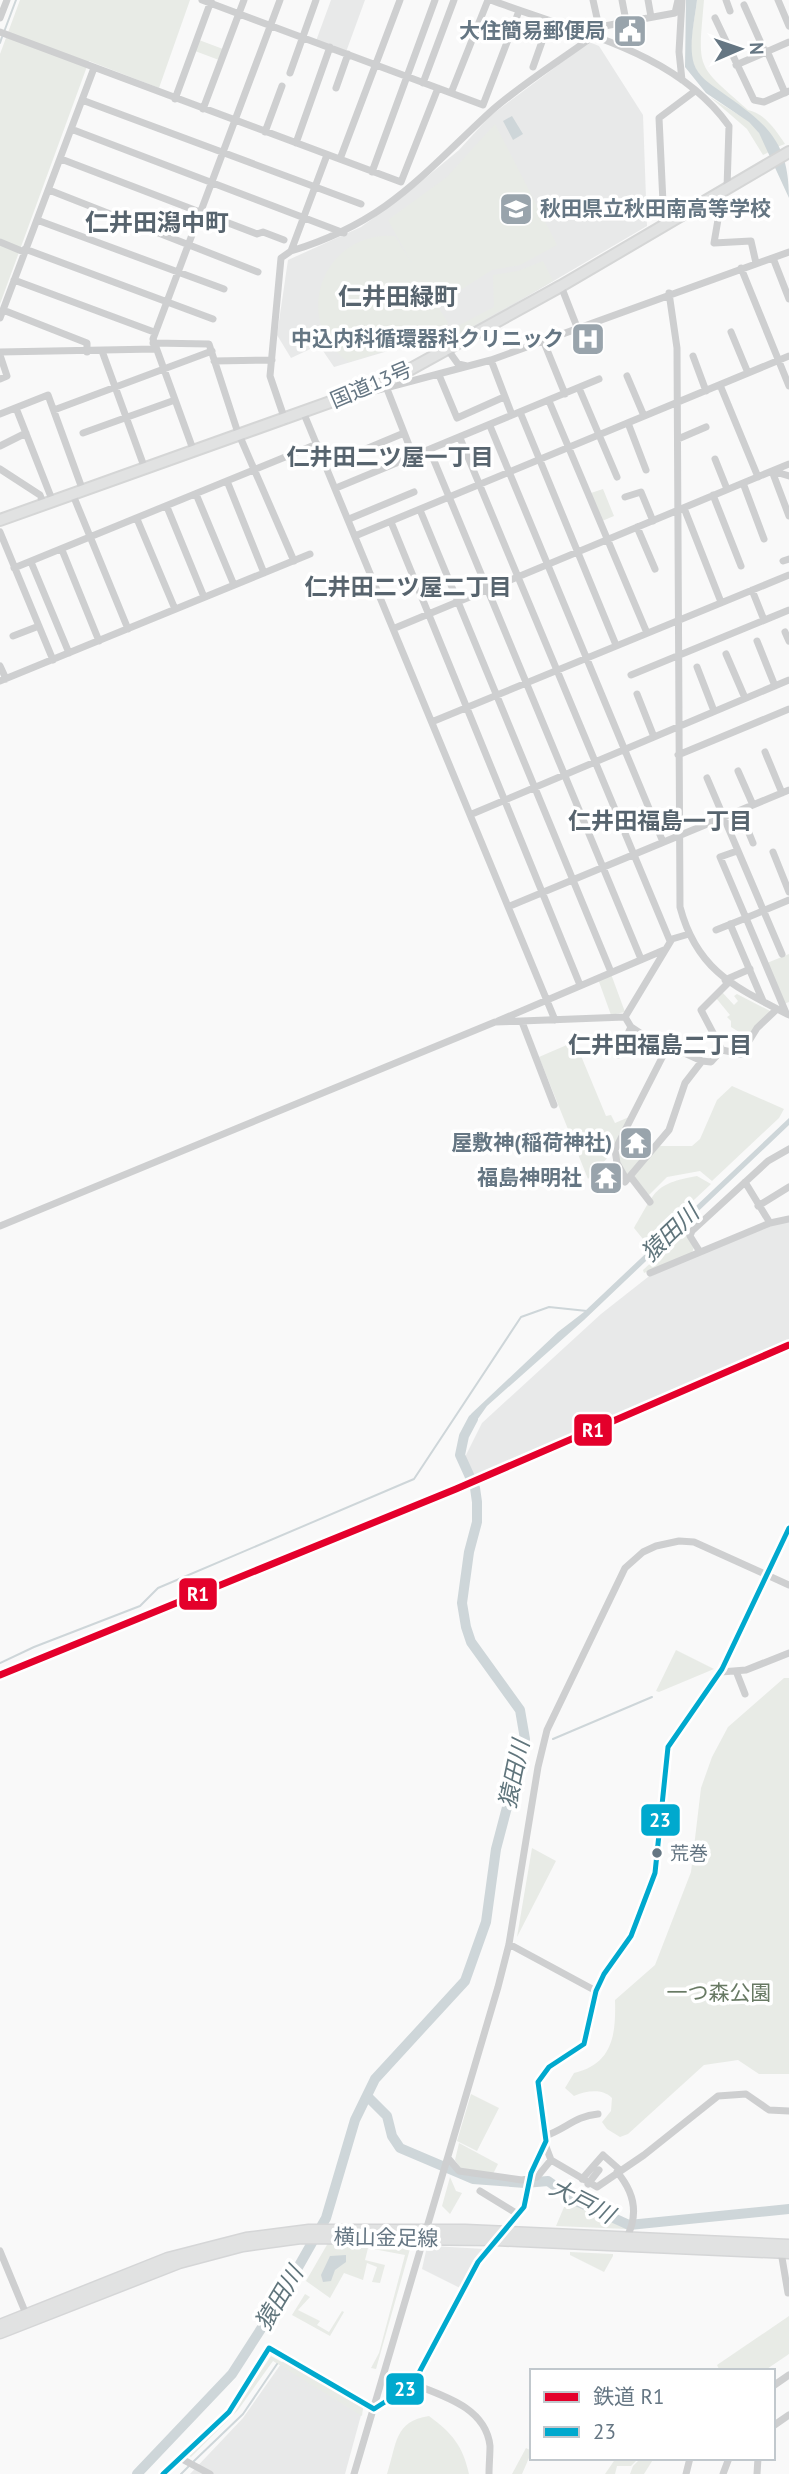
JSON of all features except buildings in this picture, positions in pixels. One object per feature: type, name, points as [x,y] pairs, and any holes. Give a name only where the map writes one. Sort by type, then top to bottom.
[{"type":"highway","name":"国道13号","points":[[0,520],[353,396],[448,350],[789,152]]},
{"type":"main road","name":"横山金足線","points":[[0,2325],[168,2258],[246,2238],[329,2233],[425,2234],[787,2250]]},
{"type":"main road","name":"横山金足線","points":[[0,2333],[179,2263],[243,2246],[308,2234]]},
{"type":"street","points":[[0,18],[7,0]]},
{"type":"street","points":[[202,109],[244,0]]},
{"type":"street","points":[[194,452],[154,346],[154,332],[280,0]]},
{"type":"street","points":[[290,73],[317,0]]},
{"type":"street","points":[[340,159],[400,0]]},
{"type":"street","points":[[372,172],[435,0]]},
{"type":"street","points":[[423,83],[454,0]]},
{"type":"street","points":[[451,93],[490,0],[660,63],[695,91],[729,127],[723,191],[714,243],[751,241],[756,263]]},
{"type":"street","points":[[622,0],[626,21]]},
{"type":"street","points":[[649,0],[651,17]]},
{"type":"street","points":[[285,420],[270,376],[281,258],[291,251],[344,233],[390,204],[423,178],[489,113],[592,37],[599,27],[675,13],[680,0]]},
{"type":"street","points":[[680,0],[679,52],[682,80]]},
{"type":"street","points":[[726,0],[730,11]]},
{"type":"street","points":[[778,0],[789,26]]},
{"type":"street","points":[[175,99],[208,1],[483,105],[489,113]]},
{"type":"street","points":[[591,1],[599,27]]},
{"type":"street","points":[[715,18],[754,100],[764,102],[787,92],[744,5]]},
{"type":"street","points":[[483,105],[519,10]]},
{"type":"street","points":[[533,67],[549,22]]},
{"type":"street","points":[[4,33],[401,182],[438,88]]},
{"type":"street","points":[[736,65],[789,42]]},
{"type":"street","points":[[296,143],[330,47]]},
{"type":"street","points":[[336,88],[348,54]]},
{"type":"street","points":[[87,352],[87,343],[1,314],[94,68]]},
{"type":"street","points":[[265,132],[282,86]]},
{"type":"street","points":[[664,224],[659,118],[695,91]]},
{"type":"street","points":[[82,100],[360,204]]},
{"type":"street","points":[[71,129],[344,233]]},
{"type":"street","points":[[291,251],[306,218],[327,155]]},
{"type":"street","points":[[61,159],[199,213],[284,240]]},
{"type":"street","points":[[49,190],[258,272]]},
{"type":"street","points":[[37,220],[224,289]]},
{"type":"street","points":[[0,242],[213,319]]},
{"type":"street","points":[[353,396],[491,360],[669,293],[789,252]]},
{"type":"street","points":[[773,258],[789,299]]},
{"type":"street","points":[[741,268],[789,386]]},
{"type":"street","points":[[14,280],[154,332]]},
{"type":"street","points":[[561,286],[577,327]]},
{"type":"street","points":[[669,293],[677,348],[681,509],[677,621],[678,891],[689,934],[726,981],[787,1014]]},
{"type":"street","points":[[731,332],[748,373]]},
{"type":"street","points":[[542,340],[565,394]]},
{"type":"street","points":[[0,379],[7,376],[0,354],[87,352],[209,344],[240,436],[294,561]]},
{"type":"street","points":[[448,350],[458,364],[468,366]]},
{"type":"street","points":[[102,351],[145,469]]},
{"type":"street","points":[[54,410],[212,351]]},
{"type":"street","points":[[692,356],[706,391]]},
{"type":"street","points":[[355,536],[789,356]]},
{"type":"street","points":[[215,361],[272,360]]},
{"type":"street","points":[[491,360],[504,397],[516,414],[539,460],[616,645]]},
{"type":"street","points":[[439,375],[457,418],[504,397]]},
{"type":"street","points":[[628,376],[644,416]]},
{"type":"street","points":[[336,488],[414,458],[599,379]]},
{"type":"street","points":[[720,385],[758,477]]},
{"type":"street","points":[[579,388],[617,477]]},
{"type":"street","points":[[387,389],[414,458]]},
{"type":"street","points":[[0,414],[48,395],[91,539],[128,629]]},
{"type":"street","points":[[83,433],[175,400]]},
{"type":"street","points":[[549,401],[647,633]]},
{"type":"street","points":[[16,408],[48,504]]},
{"type":"street","points":[[304,414],[434,721],[555,1020]]},
{"type":"street","points":[[628,423],[646,470]]},
{"type":"street","points":[[490,426],[663,842]]},
{"type":"street","points":[[678,439],[706,427]]},
{"type":"street","points":[[0,446],[26,433]]},
{"type":"street","points":[[361,451],[404,433]]},
{"type":"street","points":[[460,438],[670,941]]},
{"type":"street","points":[[15,568],[317,444]]},
{"type":"street","points":[[429,451],[641,959]]},
{"type":"street","points":[[715,459],[727,489]]},
{"type":"street","points":[[395,628],[789,464]]},
{"type":"street","points":[[0,469],[40,495],[48,504]]},
{"type":"street","points":[[772,471],[789,476]]},
{"type":"street","points":[[772,471],[789,516]]},
{"type":"street","points":[[227,481],[264,573]]},
{"type":"street","points":[[743,483],[764,539]]},
{"type":"street","points":[[349,519],[414,492]]},
{"type":"street","points":[[625,497],[641,492],[653,521]]},
{"type":"street","points":[[196,494],[234,585]]},
{"type":"street","points":[[713,495],[741,565]]},
{"type":"street","points":[[167,507],[204,597]]},
{"type":"street","points":[[681,509],[722,602]]},
{"type":"street","points":[[420,510],[611,972]]},
{"type":"street","points":[[137,519],[175,609]]},
{"type":"street","points":[[391,522],[580,985]]},
{"type":"street","points":[[637,527],[655,569]]},
{"type":"street","points":[[0,532],[53,660]]},
{"type":"street","points":[[62,550],[99,641]]},
{"type":"street","points":[[0,666],[3,680],[310,554]]},
{"type":"street","points":[[30,562],[69,653]]},
{"type":"street","points":[[434,721],[789,575]]},
{"type":"street","points":[[752,590],[764,620]]},
{"type":"street","points":[[631,675],[789,610]]},
{"type":"street","points":[[13,636],[39,626]]},
{"type":"street","points":[[785,632],[789,641]]},
{"type":"street","points":[[757,641],[775,686]]},
{"type":"street","points":[[726,654],[745,698]]},
{"type":"street","points":[[697,667],[715,711]]},
{"type":"street","points":[[472,814],[789,680]]},
{"type":"street","points":[[637,694],[654,737]]},
{"type":"street","points":[[678,755],[789,709]]},
{"type":"street","points":[[510,906],[786,791],[765,751]]},
{"type":"street","points":[[738,771],[753,805]]},
{"type":"street","points":[[707,778],[782,954]]},
{"type":"street","points":[[740,811],[753,843]]},
{"type":"street","points":[[737,851],[720,858],[787,1014]]},
{"type":"street","points":[[773,852],[789,892]]},
{"type":"street","points":[[716,930],[789,900]]},
{"type":"street","points":[[730,924],[763,1002]]},
{"type":"street","points":[[625,1017],[670,941],[689,934]]},
{"type":"street","points":[[0,1227],[665,950]]},
{"type":"street","points":[[722,1050],[701,1010],[726,981],[750,969]]},
{"type":"street","points":[[722,1050],[741,1054],[757,1028],[777,1009]]},
{"type":"street","points":[[495,1022],[625,1017]]},
{"type":"street","points":[[625,1017],[631,1027],[702,1061],[711,1062],[722,1050]]},
{"type":"street","points":[[522,1022],[554,1105]]},
{"type":"street","points":[[618,1055],[631,1027]]},
{"type":"street","points":[[650,1202],[627,1179],[617,1163],[615,1150],[669,1044]]},
{"type":"street","points":[[627,1179],[669,1129],[685,1083],[702,1061]]},
{"type":"street","points":[[700,1252],[690,1236],[692,1231],[768,1161],[789,1149]]},
{"type":"street","points":[[745,1182],[770,1223]]},
{"type":"street","points":[[758,1206],[789,1187]]},
{"type":"street","points":[[650,1273],[770,1223],[789,1219]]},
{"type":"street","points":[[551,2161],[545,2140],[538,2082],[549,2067],[583,2044],[596,1991],[604,1974],[631,1936],[655,1874],[668,1747],[721,1672],[789,1528]]},
{"type":"street","points":[[354,2474],[509,1944],[542,1745],[570,1679],[625,1568],[643,1552],[678,1541],[694,1542],[789,1585]]},
{"type":"street","points":[[721,1672],[765,1665],[789,1653]]},
{"type":"street","points":[[736,1671],[745,1694]]},
{"type":"street","points":[[509,1944],[596,1991]]},
{"type":"street","points":[[551,2161],[565,2165],[593,2187],[604,2185],[718,2096],[746,2094],[769,2110],[789,2111]]},
{"type":"street","points":[[374,2409],[413,2384],[478,2262],[519,2215],[545,2140],[564,2129],[571,2120],[598,2114]]},
{"type":"street","points":[[585,2182],[603,2155],[619,2171],[635,2207],[632,2224],[624,2242]]},
{"type":"street","points":[[530,2182],[551,2161]]},
{"type":"street","points":[[446,2164],[470,2174],[530,2182]]},
{"type":"street","points":[[585,2182],[599,2170]]},
{"type":"street","points":[[480,2191],[519,2215]]},
{"type":"street","points":[[787,2250],[788,2293]]},
{"type":"street","points":[[0,2251],[26,2314]]},
{"type":"street","points":[[163,2474],[229,2412],[270,2348],[374,2409]]},
{"type":"street","points":[[413,2384],[437,2392],[465,2407],[481,2420],[490,2447],[489,2474]]},
{"type":"street","points":[[180,2458],[210,2474]]},
{"type":"shaded area","points":[[331,0],[365,0],[346,52],[316,41]]},
{"type":"shaded area","name":"秋田県立秋田南高等学校","points":[[589,42],[599,46],[643,115],[647,226],[455,339],[452,332],[334,367],[319,345],[291,358],[277,335],[288,260],[361,227],[459,150],[490,116]]},
{"type":"shaded area","points":[[789,1222],[789,1349],[477,1486],[464,1459],[482,1423],[601,1314],[648,1277],[771,1225]]},
{"type":"shaded area","points":[[432,2246],[485,2249],[460,2288],[422,2269],[426,2251]]},
{"type":"shaded area","points":[[283,2361],[363,2408],[345,2474],[190,2474],[243,2418]]},
{"type":"green space","points":[[20,0],[190,0],[159,88],[89,61],[0,304],[0,54]]},
{"type":"green space","points":[[697,0],[704,0],[701,54],[709,73],[748,110],[764,118],[785,144],[777,147],[741,117],[714,92],[695,66],[691,48]]},
{"type":"green space","points":[[199,40],[223,49],[219,60],[195,51]]},
{"type":"green space","points":[[710,97],[755,125],[769,152],[763,155],[747,129]]},
{"type":"green space","points":[[495,124],[557,245],[520,265],[492,270],[437,305],[448,323],[444,333],[349,362],[331,345],[321,324],[318,303],[323,281],[333,262],[349,247],[370,238],[395,236],[414,267],[388,220],[447,177]]},
{"type":"green space","points":[[543,261],[553,281],[454,337],[452,329],[494,307],[493,275],[518,271]]},
{"type":"green space","points":[[603,489],[614,516],[602,521],[591,493]]},
{"type":"green space","points":[[789,954],[789,1002],[784,1004],[767,963]]},
{"type":"green space","points":[[611,974],[625,1012],[611,1015],[598,979]]},
{"type":"green space","points":[[722,992],[734,1005],[738,1001],[734,996],[737,994],[772,1012],[747,1037],[731,1027],[731,1021],[727,1017],[730,1015],[716,998]]},
{"type":"green space","points":[[569,1044],[573,1053],[579,1051],[606,1116],[611,1115],[615,1123],[629,1117],[612,1153],[588,1179],[539,1057]]},
{"type":"green space","points":[[732,1086],[784,1109],[779,1118],[712,1181],[700,1171],[667,1177],[649,1195],[632,1176],[660,1146],[692,1146],[700,1139],[717,1100]]},
{"type":"green space","points":[[624,1140],[653,1147],[627,1175],[618,1158]]},
{"type":"green space","points":[[697,1176],[711,1184],[647,1244],[634,1228],[652,1197],[672,1182]]},
{"type":"green space","points":[[685,1231],[694,1247],[692,1253],[644,1273],[643,1270]]},
{"type":"green space","points":[[676,1650],[714,1669],[656,1691]]},
{"type":"green space","name":"一つ森公園","points":[[784,1678],[789,1678],[789,2074],[759,2074],[738,2060],[704,2065],[628,2134],[620,2137],[607,2129],[602,2122],[611,2111],[612,2098],[594,2091],[574,2096],[565,2088],[574,2073],[597,2063],[604,2055],[613,2036],[615,2000],[655,1965],[691,1872],[701,1788],[712,1757],[728,1727]]},
{"type":"green space","points":[[532,1848],[556,1861],[517,1937]]},
{"type":"green space","points":[[471,2094],[499,2108],[477,2151],[457,2141]]},
{"type":"green space","points":[[459,2143],[498,2164],[493,2174],[460,2168],[455,2160]]},
{"type":"green space","points":[[450,2177],[456,2191],[462,2193],[450,2214],[442,2206]]},
{"type":"green space","points":[[567,2200],[626,2227],[627,2229],[556,2226]]},
{"type":"green space","points":[[328,2243],[405,2244],[410,2249],[376,2369],[371,2368],[379,2353],[405,2255],[368,2248],[365,2260],[385,2265],[380,2283],[372,2282],[377,2267],[367,2263],[363,2280],[344,2273],[330,2298],[306,2281]]},
{"type":"green space","points":[[570,2252],[613,2256],[604,2272],[570,2255]]},
{"type":"green space","points":[[305,2294],[310,2297],[298,2310],[320,2321],[317,2325],[329,2332],[342,2311],[344,2312],[330,2336],[292,2315]]},
{"type":"green space","points":[[789,2316],[789,2354],[767,2369],[719,2369],[717,2365]]},
{"type":"green space","points":[[271,2356],[363,2408],[362,2416],[273,2361],[238,2410],[191,2457],[188,2455],[236,2408]]},
{"type":"green space","points":[[429,2416],[455,2441],[469,2474],[387,2474],[395,2444],[403,2429],[409,2423]]},
{"type":"green space","points":[[526,2448],[530,2450],[522,2474],[512,2474]]},
{"type":"green space","points":[[615,2460],[637,2460],[631,2466],[617,2466],[615,2474],[605,2474]]},
{"type":"green space","points":[[639,2460],[653,2460],[644,2474],[630,2474]]},
{"type":"water","points":[[686,0],[697,0],[692,57],[698,72],[762,123],[771,134],[785,161],[789,198],[759,133],[749,122],[706,93],[685,67]]},
{"type":"water","points":[[512,116],[523,134],[513,140],[503,121]]},
{"type":"water","points":[[789,1118],[789,1125],[584,1320],[487,1406],[465,1437],[471,1414],[558,1332],[584,1312]]},
{"type":"water","points":[[346,2255],[346,2262],[335,2270],[331,2281],[323,2282],[321,2275],[330,2256]]},
{"type":"waterway","points":[[4,32],[16,0]]},
{"type":"waterway","points":[[0,43],[2,37]]},
{"type":"waterway","points":[[0,1663],[140,1606],[158,1588],[414,1479],[521,1317],[549,1307],[587,1311]]},
{"type":"waterway","name":"猿田川","points":[[137,2474],[232,2374],[279,2301],[326,2218],[355,2120],[375,2079],[465,1981],[486,1922],[496,1849],[525,1739],[520,1710],[471,1642],[462,1603],[469,1552],[477,1522],[477,1502],[475,1488],[460,1455],[464,1436],[473,1419]]},
{"type":"waterway","points":[[553,1739],[652,1697]]},
{"type":"waterway","name":"大戸川","points":[[368,2097],[387,2116],[392,2136],[400,2148],[473,2179],[525,2183],[548,2181],[576,2201],[629,2225],[789,2209]]},
{"type":"waterway","points":[[194,2461],[243,2414],[277,2364]]},
{"type":"waterway","points":[[181,2474],[190,2465]]},
{"type":"rail line","name":"R1","points":[[0,1675],[456,1489],[789,1345]]},
{"type":"transit line","name":"23","points":[[163,2474],[229,2412],[269,2348],[374,2409],[413,2384],[478,2262],[524,2207],[531,2173],[546,2141],[538,2082],[549,2067],[584,2044],[596,1991],[604,1974],[631,1936],[655,1873],[668,1747],[722,1669],[789,1528]]},
{"type":"place","name":"大住簡易郵便局","points":[[630,31]]},
{"type":"place","name":"秋田県立秋田南高等学校","points":[[516,209]]},
{"type":"place","name":"中込内科循環器科クリニック","points":[[588,339]]},
{"type":"place","name":"屋敷神(稲荷神社)","points":[[636,1143]]},
{"type":"place","name":"福島神明社","points":[[606,1178]]},
{"type":"place","name":"荒巻","points":[[657,1853]]},
{"type":"district","name":"仁井田潟中町","points":[[157,223]]},
{"type":"district","name":"仁井田緑町","points":[[398,297]]},
{"type":"district","name":"仁井田二ツ屋一丁目","points":[[390,457]]},
{"type":"district","name":"仁井田二ツ屋二丁目","points":[[408,587]]},
{"type":"district","name":"仁井田福島一丁目","points":[[660,821]]},
{"type":"district","name":"仁井田福島二丁目","points":[[660,1045]]}]
